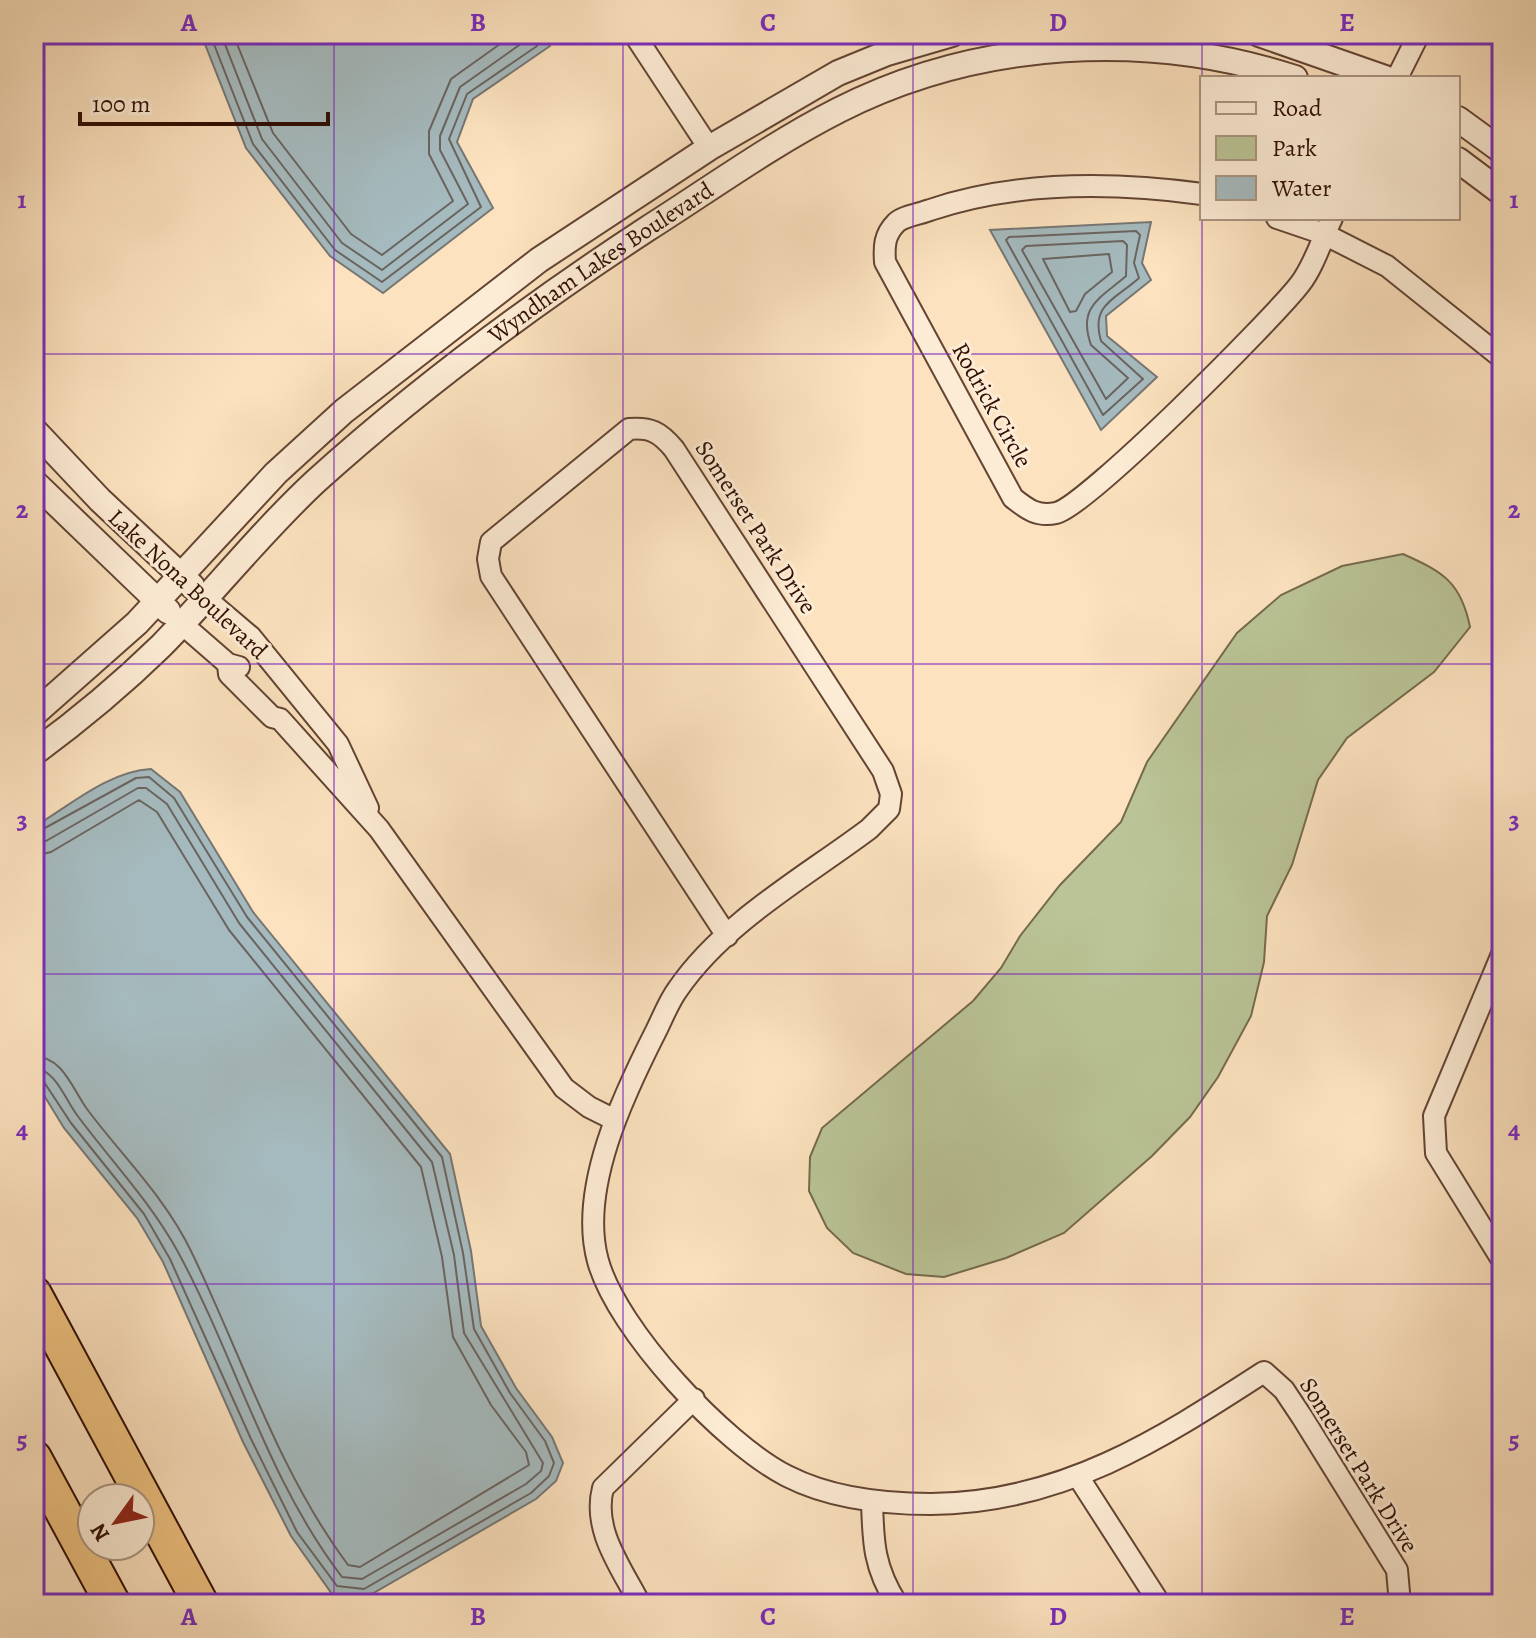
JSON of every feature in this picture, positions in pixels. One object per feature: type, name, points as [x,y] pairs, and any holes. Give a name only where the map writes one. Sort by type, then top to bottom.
[{"type":"highway","points":[[34,1294],[201,1604]]},
{"type":"highway","points":[[34,1458],[113,1604]]},
{"type":"street","points":[[634,34],[709,148]]},
{"type":"street","name":"Wyndham Lakes Boulevard","points":[[34,714],[105,654],[158,602],[276,473],[344,411],[539,260],[709,148],[838,73],[887,53],[952,34]]},
{"type":"street","points":[[1259,34],[1379,76]]},
{"type":"street","points":[[1398,76],[1419,34]]},
{"type":"street","name":"Wyndham Lakes Boulevard","points":[[34,753],[93,709],[182,624],[314,483],[382,424],[544,298],[723,181],[841,109],[889,88],[961,65],[1008,55],[1082,48],[1211,55],[1288,76]]},
{"type":"street","points":[[1460,120],[1502,151]]},
{"type":"street","points":[[1460,162],[1502,193]]},
{"type":"street","name":"Rodrick Circle","points":[[1200,194],[1149,187],[1028,189],[960,200],[897,221],[884,240],[885,262],[1013,498],[1031,513],[1058,513],[1129,456],[1245,343],[1302,282],[1328,226]]},
{"type":"street","points":[[1290,220],[1328,226],[1387,266],[1502,358]]},
{"type":"street","name":"Somerset Park Drive","points":[[727,936],[491,576],[491,542],[629,429],[646,428],[662,435],[674,449],[883,771],[891,794],[889,809],[869,829],[727,936],[677,989],[615,1120],[593,1208],[598,1261],[622,1315],[694,1399],[740,1446],[786,1476],[831,1493],[872,1501],[933,1504],[989,1498],[1079,1478],[1154,1443],[1264,1372],[1296,1408],[1397,1570],[1400,1604]]},
{"type":"street","name":"Lake Nona Boulevard","points":[[34,430],[100,500],[181,577],[251,637],[338,744],[379,829]]},
{"type":"street","name":"Lake Nona Boulevard","points":[[34,482],[158,602],[228,664],[229,674],[265,703],[272,717],[280,719],[379,829],[564,1088],[589,1107],[615,1120]]},
{"type":"street","points":[[265,703],[288,683]]},
{"type":"street","points":[[1502,954],[1434,1116],[1436,1153],[1502,1260]]},
{"type":"street","points":[[640,1604],[603,1532],[597,1509],[603,1488],[694,1399]]},
{"type":"street","points":[[1079,1478],[1160,1604]]},
{"type":"street","points":[[872,1501],[873,1546],[881,1578],[897,1604]]},
{"type":"green space","points":[[1403,554],[1448,580],[1461,599],[1470,627],[1434,672],[1347,738],[1318,780],[1292,865],[1267,916],[1264,962],[1251,1016],[1218,1077],[1190,1117],[1152,1156],[1064,1233],[1006,1258],[944,1277],[906,1274],[853,1253],[827,1228],[809,1191],[810,1157],[822,1128],[973,1001],[1001,968],[1020,936],[1060,885],[1121,822],[1147,762],[1237,633],[1281,595],[1342,566]]},
{"type":"water","points":[[201,34],[543,34],[550,46],[473,99],[457,142],[493,208],[383,293],[330,256],[246,148]]},
{"type":"water","points":[[1151,222],[1142,263],[1151,280],[1106,316],[1107,336],[1157,377],[1101,430],[990,230]]},
{"type":"water","points":[[151,769],[180,792],[253,912],[450,1154],[471,1251],[481,1326],[516,1388],[552,1437],[563,1463],[556,1481],[536,1499],[365,1598],[332,1594],[291,1536],[243,1442],[163,1262],[137,1218],[64,1128],[34,1079],[34,827],[105,783],[135,771]]}]
